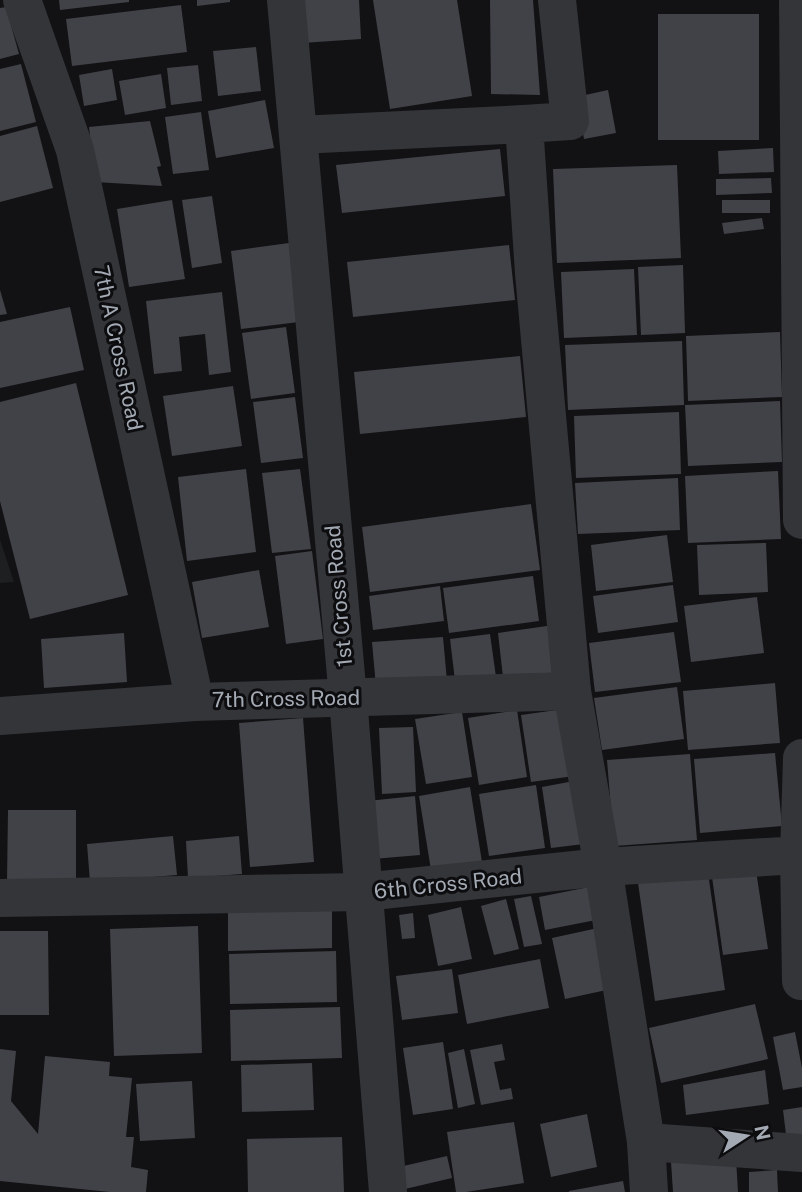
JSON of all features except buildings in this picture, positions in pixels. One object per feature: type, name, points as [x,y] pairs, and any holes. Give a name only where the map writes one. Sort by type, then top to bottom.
[{"type":"street","name":"7th A Cross Road","points":[[22,0],[75,150],[195,702]]},
{"type":"street","name":"1st Cross Road","points":[[286,0],[348,698],[388,1192]]},
{"type":"street","points":[[299,135],[570,121],[557,0]]},
{"type":"street","points":[[798,0],[802,520]]},
{"type":"street","points":[[524,124],[534,273],[572,691],[646,1142],[649,1192]]},
{"type":"street","name":"7th Cross Road","points":[[0,716],[195,702],[572,691]]},
{"type":"street","points":[[801,981],[799,855],[802,758]]},
{"type":"street","name":"6th Cross Road","points":[[0,898],[363,892],[603,867],[799,855]]},
{"type":"street","points":[[646,1142],[802,1153]]},
{"type":"shaded area","points":[[0,540],[14,582],[0,583]]}]
